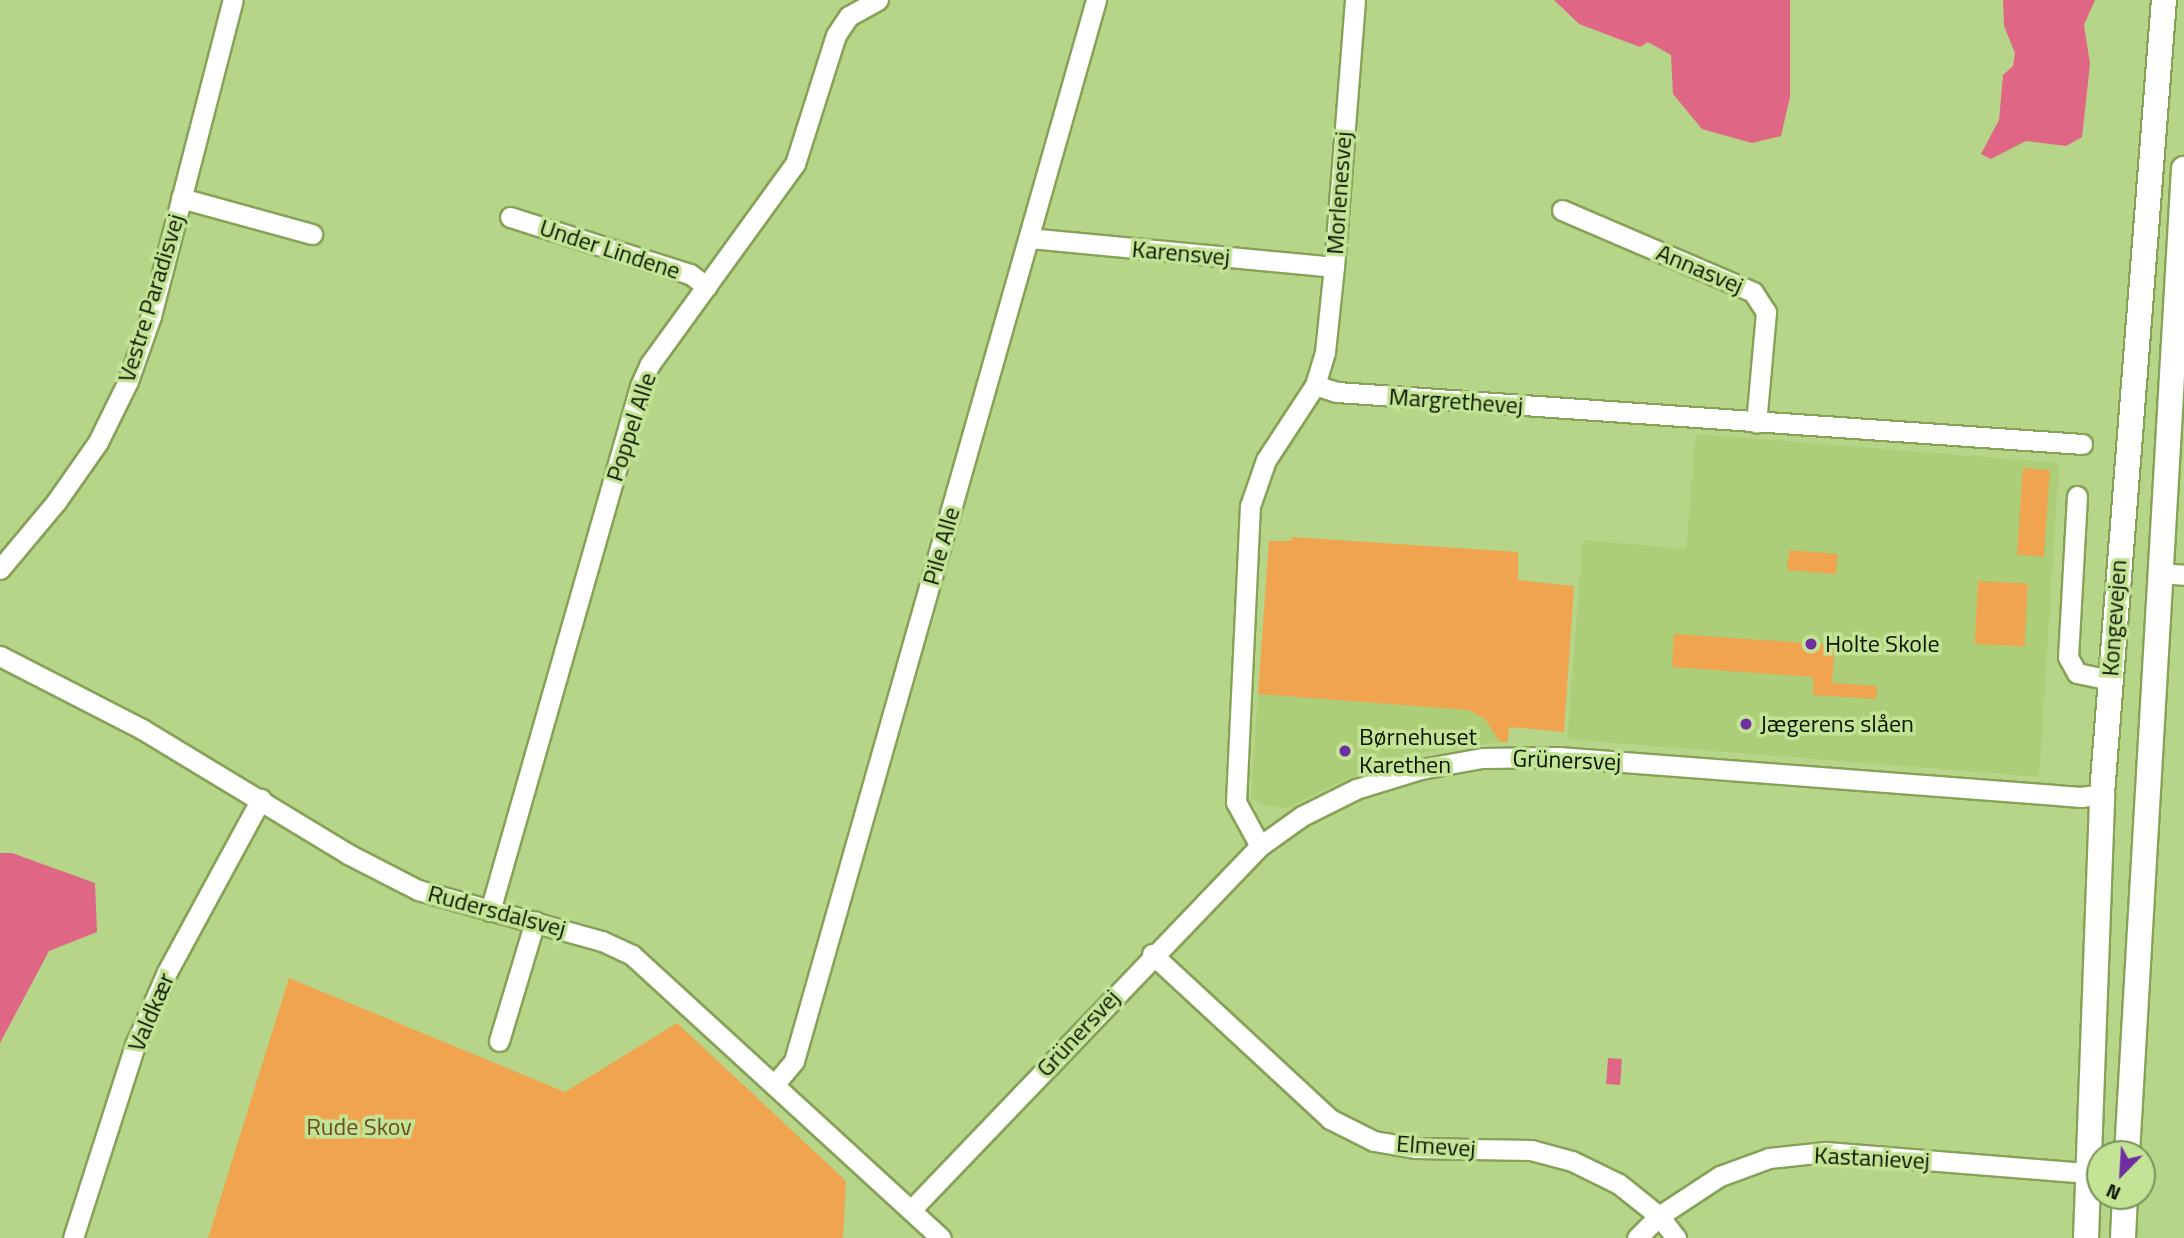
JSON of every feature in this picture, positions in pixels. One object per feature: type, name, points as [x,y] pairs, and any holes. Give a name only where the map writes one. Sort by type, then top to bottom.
[{"type":"main road","name":"Kongevejen","points":[[2089,1140],[2102,794],[2164,0]]},
{"type":"main road","name":"Kongevejen","points":[[2128,1140],[2158,573],[2178,349],[2184,169]]},
{"type":"main road","name":"Kongevejen","points":[[2086,1238],[2087,1210]]},
{"type":"main road","points":[[2123,1238],[2124,1210]]},
{"type":"street","name":"Vestre Paradisvej","points":[[0,569],[56,502],[98,442],[128,381],[181,198],[233,0]]},
{"type":"street","name":"Poppel Alle","points":[[490,911],[640,386],[650,364],[794,164],[836,35],[849,16],[877,0]]},
{"type":"street","name":"Pile Alle","points":[[774,1085],[794,1061],[1096,0]]},
{"type":"street","name":"Morlenesvej","points":[[1315,385],[1325,352],[1334,267],[1354,0]]},
{"type":"street","name":"Vestre Paradisvej","points":[[181,198],[312,234]]},
{"type":"street","name":"Annasvej","points":[[1562,210],[1753,292],[1766,312],[1756,423]]},
{"type":"street","name":"Under Lindene","points":[[510,217],[690,274],[707,287]]},
{"type":"street","name":"Karensvej","points":[[1029,238],[1334,267]]},
{"type":"street","points":[[1260,846],[1236,802],[1251,506],[1266,460],[1315,385]]},
{"type":"street","name":"Margrethevej","points":[[1315,385],[1337,392],[2082,444]]},
{"type":"street","points":[[2077,496],[2068,657],[2077,673],[2110,680]]},
{"type":"street","points":[[2158,573],[2184,575]]},
{"type":"street","name":"Rudersdalsvej","points":[[0,656],[142,729],[261,799],[348,855],[418,890],[536,921],[632,955],[941,1238]]},
{"type":"street","name":"Grünersvej","points":[[911,1210],[1152,954],[1260,846],[1302,816],[1356,789],[1421,769],[1482,758],[1559,757],[2081,797],[2102,794]]},
{"type":"street","name":"Valdkær","points":[[73,1238],[135,1045],[166,972],[261,799]]},
{"type":"street","points":[[499,1041],[536,921]]},
{"type":"street","name":"Elmevej","points":[[1152,954],[1329,1119],[1374,1141],[1416,1148],[1531,1150],[1572,1161],[1619,1184],[1659,1216],[1676,1238]]},
{"type":"street","name":"Kastanievej","points":[[1637,1238],[1659,1216],[1720,1176],[1769,1158],[1815,1153],[2086,1173]]},
{"type":"shaded area","points":[[1554,0],[1790,0],[1790,97],[1781,136],[1752,143],[1702,129],[1673,94],[1671,55],[1648,42],[1640,47],[1579,24]]},
{"type":"shaded area","points":[[2003,0],[2095,0],[2084,25],[2090,64],[2082,137],[2066,146],[2026,141],[1991,159],[1981,154],[1999,120],[2003,75],[2013,66],[2015,53],[2004,26]]},
{"type":"shaded area","name":"Holte Skole","points":[[1696,434],[2059,463],[2039,777],[1567,739],[1583,540],[1686,549]]},
{"type":"shaded area","name":"Børnehuset Karethen","points":[[1258,694],[1468,710],[1485,719],[1500,742],[1420,753],[1336,784],[1287,808],[1266,806],[1251,798]]},
{"type":"shaded area","points":[[0,853],[12,853],[95,883],[97,932],[49,951],[0,1043]]},
{"type":"shaded area","points":[[1608,1058],[1622,1059],[1620,1085],[1606,1084]]},
{"type":"green space","points":[[2023,468],[2050,470],[2044,557],[2017,555]]},
{"type":"green space","points":[[1292,537],[1518,552],[1518,580],[1574,586],[1564,732],[1509,727],[1508,742],[1500,742],[1485,719],[1468,710],[1258,694],[1269,541],[1291,541]]},
{"type":"green space","points":[[1789,550],[1838,554],[1836,574],[1787,570]]},
{"type":"green space","points":[[1978,581],[2028,584],[2025,647],[1975,644]]},
{"type":"green space","points":[[1674,634],[1835,645],[1832,683],[1877,686],[1876,699],[1813,695],[1813,677],[1672,667]]},
{"type":"green space","name":"Rude Skov","points":[[289,978],[565,1092],[677,1023],[846,1181],[843,1238],[208,1238]]},
{"type":"place","name":"Holte Skole","points":[[1811,644]]},
{"type":"place","name":"Jægerens slåen","points":[[1746,724]]},
{"type":"place","name":"Børnehuset Karethen","points":[[1345,751]]}]
